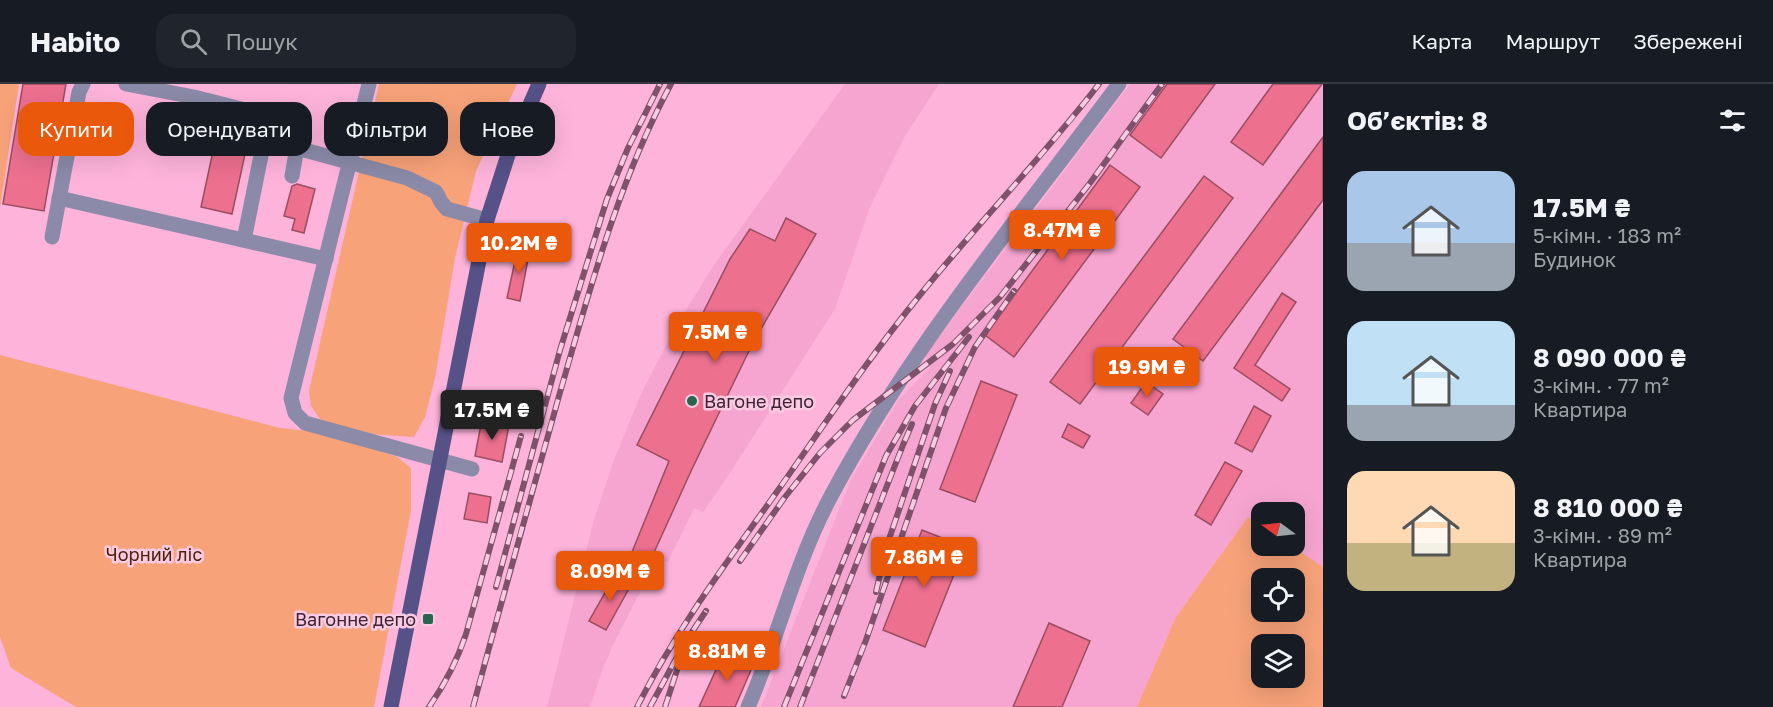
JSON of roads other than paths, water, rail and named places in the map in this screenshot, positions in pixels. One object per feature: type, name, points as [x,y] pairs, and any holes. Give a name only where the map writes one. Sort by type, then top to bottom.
[{"type":"main road","points":[[391,707],[487,220],[508,155],[539,84]]},
{"type":"street","points":[[52,237],[79,92],[83,84]]},
{"type":"street","points":[[126,84],[214,102]]},
{"type":"street","points":[[369,84],[291,398],[295,413],[305,423],[472,469]]},
{"type":"street","points":[[748,707],[809,544],[829,499],[855,452],[922,346],[1119,84]]},
{"type":"street","points":[[312,152],[407,178],[436,192],[447,209],[487,220]]},
{"type":"street","points":[[244,240],[261,156]]},
{"type":"street","points":[[292,176],[296,156]]},
{"type":"street","points":[[59,198],[326,259]]},
{"type":"railway","points":[[496,587],[560,350],[607,199],[628,148],[660,84]]},
{"type":"railway","points":[[473,707],[594,276],[620,198],[652,121],[671,84]]},
{"type":"railway","points":[[637,707],[669,649],[705,594],[849,389],[942,268],[1056,138],[1099,84]]},
{"type":"railway","points":[[740,561],[785,497],[820,453],[853,420],[953,344],[1000,297],[1090,183],[1162,84]]},
{"type":"railway","points":[[844,696],[866,640],[946,408],[975,347],[1014,291]]},
{"type":"railway","points":[[784,707],[886,456],[915,406],[969,337]]},
{"type":"railway","points":[[876,592],[886,548],[935,404],[950,371]]},
{"type":"railway","points":[[800,707],[912,424]]},
{"type":"railway","points":[[429,707],[450,672],[466,634],[521,436]]},
{"type":"railway","points":[[650,707],[684,644],[706,611]]},
{"type":"railway","points":[[665,707],[678,667]]},
{"type":"place","name":"Вагоне депо","points":[[692,401]]},
{"type":"place","name":"Вагонне депо","points":[[428,619]]},
{"type":"park label","name":"Чорний ліс","points":[[154,554]]}]
